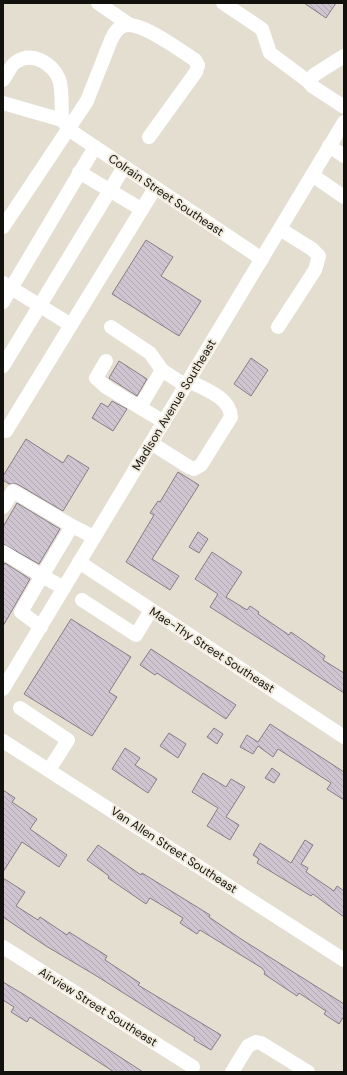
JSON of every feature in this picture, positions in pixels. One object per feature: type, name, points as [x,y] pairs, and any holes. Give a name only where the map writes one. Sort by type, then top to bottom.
[{"type":"street","points":[[98,3],[130,24],[146,29],[195,60],[198,65],[196,72],[149,137]]},
{"type":"street","points":[[223,3],[262,29],[270,53],[309,82],[312,86],[344,107]]},
{"type":"street","points":[[3,227],[91,92],[111,40],[116,31],[122,26],[130,24]]},
{"type":"street","points":[[309,82],[314,75],[344,56]]},
{"type":"street","points":[[3,80],[14,63],[24,58],[38,58],[51,67],[59,80],[68,127]]},
{"type":"street","name":"Colrain Street Southeast","points":[[3,103],[68,127],[124,167],[262,259]]},
{"type":"street","name":"Madison Avenue Southeast","points":[[3,689],[7,675],[40,627],[64,588],[344,122]]},
{"type":"street","points":[[329,146],[344,156]]},
{"type":"street","points":[[3,302],[7,286],[95,147]]},
{"type":"street","points":[[3,366],[124,167]]},
{"type":"street","points":[[79,172],[141,209]]},
{"type":"street","points":[[312,175],[344,197]]},
{"type":"street","points":[[3,429],[6,431],[155,188]]},
{"type":"street","points":[[278,327],[315,270],[319,256],[312,249],[280,229]]},
{"type":"street","points":[[7,286],[71,325]]},
{"type":"street","points":[[111,327],[150,353],[162,370],[221,399],[228,405],[231,417],[200,465],[194,469],[188,468],[151,444]]},
{"type":"street","points":[[106,361],[96,378],[106,388],[164,422]]},
{"type":"street","points":[[140,407],[162,370]]},
{"type":"street","points":[[3,507],[13,491],[72,526],[94,537]]},
{"type":"street","points":[[40,627],[21,612],[72,526]]},
{"type":"street","points":[[3,552],[64,588]]},
{"type":"street","name":"Mae-Thy Street Southeast","points":[[79,562],[344,737]]},
{"type":"street","points":[[82,600],[136,635],[152,610]]},
{"type":"street","points":[[20,708],[68,740],[49,770]]},
{"type":"street","name":"Van Allen Street Southeast","points":[[3,741],[344,960]]},
{"type":"street","name":"Airview Street Southeast","points":[[3,947],[194,1067]]},
{"type":"street","points":[[232,1072],[248,1046],[256,1042],[261,1043],[308,1072]]},
{"type":"building","points":[[304,3],[336,3],[326,18]]},
{"type":"building","points":[[146,240],[173,257],[161,276],[201,301],[179,336],[112,294]]},
{"type":"building","points":[[251,358],[268,370],[251,396],[234,384]]},
{"type":"building","points":[[119,361],[147,379],[137,396],[109,378]]},
{"type":"building","points":[[112,401],[127,409],[113,431],[92,418],[101,403],[108,407]]},
{"type":"building","points":[[26,439],[63,463],[68,455],[89,468],[63,511],[17,484],[9,484],[3,480],[3,476]]},
{"type":"building","points":[[178,472],[199,485],[152,559],[179,576],[170,590],[126,562],[154,515],[150,513],[158,501],[160,502]]},
{"type":"building","points":[[17,503],[60,529],[39,564],[3,544],[3,527]]},
{"type":"building","points":[[198,532],[208,539],[199,553],[189,547]]},
{"type":"building","points":[[212,552],[242,572],[226,597],[247,610],[250,606],[259,612],[258,614],[289,635],[291,632],[325,656],[323,660],[344,673],[344,693],[210,607],[218,594],[195,579]]},
{"type":"building","points":[[5,563],[30,579],[3,626],[3,566]]},
{"type":"building","points":[[71,619],[131,657],[109,692],[117,697],[92,736],[24,694]]},
{"type":"building","points":[[151,649],[236,705],[226,719],[157,673],[155,675],[140,665]]},
{"type":"building","points":[[270,724],[344,772],[344,800],[327,789],[331,783],[278,749],[273,757],[258,746],[253,754],[240,747],[247,735],[258,742]]},
{"type":"building","points":[[214,728],[223,734],[217,744],[207,737]]},
{"type":"building","points":[[169,733],[186,744],[178,758],[160,746]]},
{"type":"building","points":[[125,748],[140,758],[135,765],[157,779],[148,793],[112,769]]},
{"type":"building","points":[[272,768],[280,774],[274,783],[265,778]]},
{"type":"building","points":[[203,773],[226,787],[231,779],[245,787],[226,817],[239,825],[230,840],[207,826],[218,808],[192,792]]},
{"type":"building","points":[[3,790],[15,798],[12,802],[37,819],[30,829],[67,855],[59,867],[22,842],[3,872]]},
{"type":"building","points":[[305,840],[313,845],[301,864],[308,868],[306,872],[334,891],[337,886],[344,891],[344,917],[313,894],[311,896],[257,863],[259,859],[253,855],[260,843],[291,863]]},
{"type":"building","points":[[98,845],[141,875],[142,873],[210,915],[209,917],[241,939],[344,1004],[344,1016],[339,1024],[324,1014],[326,1011],[299,993],[297,996],[264,974],[265,972],[262,968],[200,930],[197,934],[180,923],[183,918],[150,898],[146,904],[108,878],[109,876],[87,860]]},
{"type":"building","points":[[3,878],[25,892],[16,906],[38,920],[40,917],[67,935],[69,932],[107,956],[105,960],[140,983],[138,985],[221,1035],[211,1050],[194,1040],[195,1038],[46,946],[3,917]]},
{"type":"building","points":[[3,982],[143,1072],[114,1072],[30,1017],[27,1022],[11,1012],[14,1007],[3,1000]]}]
